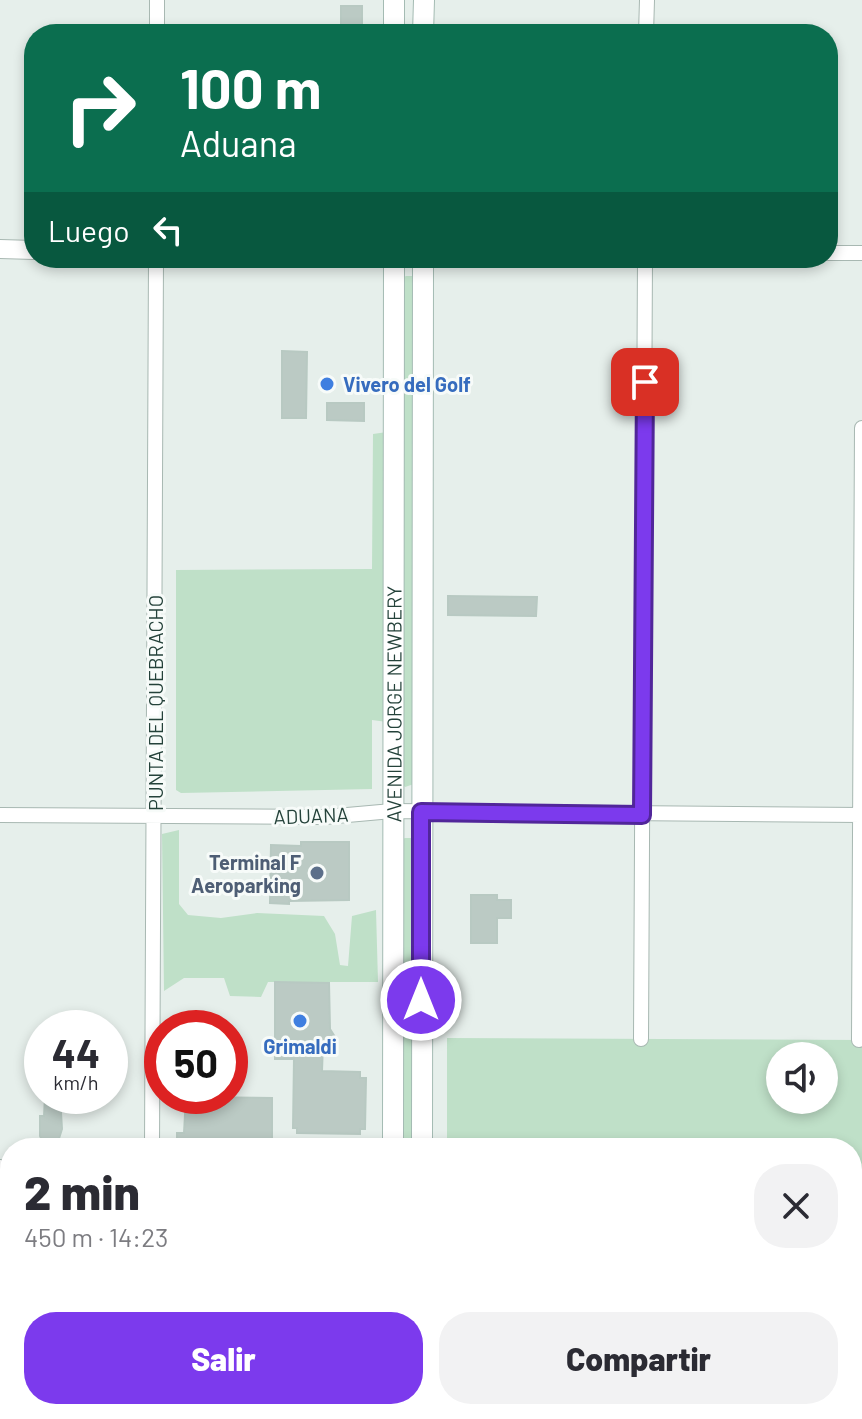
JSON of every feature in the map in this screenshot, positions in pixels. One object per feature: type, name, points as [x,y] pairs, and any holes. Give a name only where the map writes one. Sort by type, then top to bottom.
[{"type":"main road","points":[[394,0],[394,24]]},
{"type":"main road","points":[[423,24],[424,0]]},
{"type":"main road","name":"AVENIDA JORGE NEWBERY","points":[[393,1138],[394,268]]},
{"type":"main road","name":"AVENIDA JORGE NEWBERY","points":[[422,1138],[423,268]]},
{"type":"street","points":[[157,0],[157,24]]},
{"type":"street","points":[[646,24],[647,0]]},
{"type":"street","points":[[0,249],[24,250]]},
{"type":"street","points":[[838,253],[862,253]]},
{"type":"street","name":"PUNTA DEL QUEBRACHO","points":[[152,1138],[156,268]]},
{"type":"street","points":[[641,1039],[645,268]]},
{"type":"street","points":[[859,1040],[862,428]]},
{"type":"street","name":"ADUANA","points":[[0,815],[325,817],[392,811],[861,815]]},
{"type":"green space","points":[[413,276],[414,784],[405,787],[402,783],[402,278]]},
{"type":"green space","points":[[387,432],[387,722],[372,720],[372,789],[181,793],[176,790],[176,570],[372,569],[373,434]]},
{"type":"green space","points":[[179,830],[179,904],[188,915],[221,918],[257,913],[324,916],[335,934],[340,965],[348,966],[352,916],[376,910],[378,982],[268,982],[261,997],[230,996],[224,978],[184,978],[164,991],[162,834]]},
{"type":"green space","points":[[412,838],[414,843],[413,1138],[400,1138],[401,840]]},
{"type":"green space","points":[[447,1038],[862,1040],[862,1138],[447,1138]]},
{"type":"building","points":[[341,6],[362,6],[362,24],[341,24]]},
{"type":"building","points":[[282,351],[307,352],[306,418],[282,418]]},
{"type":"building","points":[[327,403],[364,403],[364,421],[327,420]]},
{"type":"building","points":[[448,596],[537,597],[536,616],[448,615]]},
{"type":"building","points":[[301,842],[349,842],[349,900],[270,903],[271,845],[301,846]]},
{"type":"building","points":[[471,895],[497,895],[497,900],[511,900],[511,918],[497,918],[497,943],[471,943]]},
{"type":"building","points":[[275,982],[329,983],[330,1029],[337,1040],[323,1043],[322,1071],[360,1072],[360,1078],[366,1078],[365,1129],[360,1129],[360,1134],[297,1133],[297,1128],[293,1128],[294,1059],[275,1059]]},
{"type":"building","points":[[248,1098],[272,1098],[272,1138],[177,1138],[177,1133],[184,1133],[185,1114],[248,1114]]},
{"type":"building","points":[[61,1114],[59,1138],[41,1138],[40,1116]]},
{"type":"place","name":"Vivero del Golf","points":[[327,384]]},
{"type":"place","name":"Terminal F Aeroparking","points":[[317,873]]},
{"type":"place","name":"Grimaldi","points":[[300,1021]]},
{"type":"route","points":[[421,1000],[421,812],[642,815],[645,382]]}]
